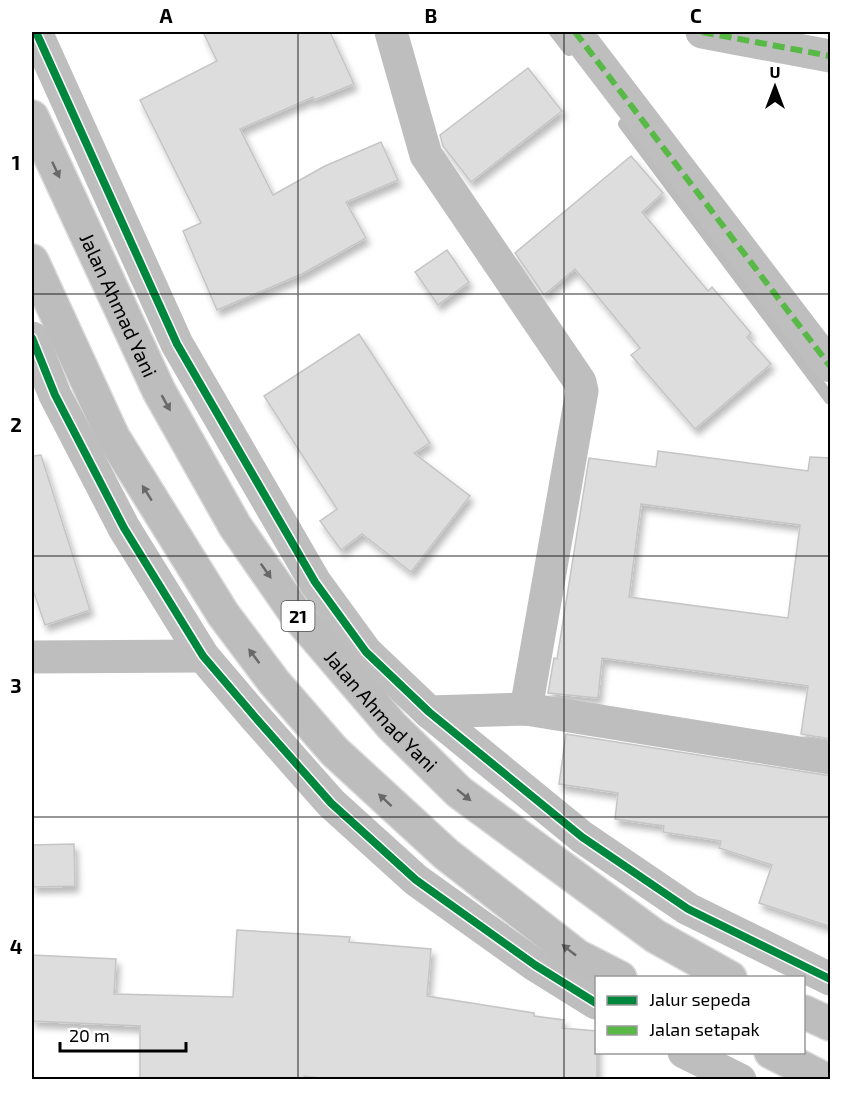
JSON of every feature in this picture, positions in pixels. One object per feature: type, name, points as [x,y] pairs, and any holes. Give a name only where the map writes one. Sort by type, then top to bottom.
[{"type":"highway","name":"Jalan Ahmad Yani","points":[[32,117],[159,391],[235,526],[296,614],[392,726],[459,792],[655,936],[726,976]]},
{"type":"highway","points":[[32,261],[113,437],[223,614],[274,682],[334,751],[446,854],[577,956],[616,976]]},
{"type":"highway","points":[[805,1012],[831,1024]]},
{"type":"highway","points":[[773,1054],[826,1080]]},
{"type":"street","points":[[36,32],[177,344],[315,582],[366,652],[429,712],[582,837],[688,909],[831,979]]},
{"type":"street","points":[[391,32],[426,154],[580,382],[582,391],[526,709]]},
{"type":"street","points":[[575,32],[831,366]]},
{"type":"street","points":[[702,32],[831,56]]},
{"type":"street","points":[[32,338],[55,395],[124,528],[203,656],[331,803],[416,880],[535,965],[595,1002]]},
{"type":"street","points":[[32,657],[203,656]]},
{"type":"street","points":[[429,712],[526,709],[831,758]]},
{"type":"street","points":[[686,1054],[740,1080]]},
{"type":"building","points":[[203,32],[330,32],[354,84],[314,100],[313,97],[240,129],[273,195],[325,166],[381,142],[398,180],[346,202],[366,238],[302,274],[217,310],[183,231],[201,223],[140,100],[217,61]]},
{"type":"building","points":[[528,68],[562,111],[471,182],[443,146],[440,135]]},
{"type":"building","points":[[631,156],[663,193],[642,212],[708,291],[712,287],[751,333],[747,337],[771,364],[695,429],[631,355],[640,348],[575,269],[544,295],[515,253]]},
{"type":"building","points":[[447,250],[469,282],[438,305],[415,272]]},
{"type":"building","points":[[359,334],[430,443],[414,453],[470,496],[411,572],[362,534],[341,550],[320,521],[337,509],[264,396]]},
{"type":"building","points":[[658,451],[808,471],[810,457],[831,458],[831,739],[801,734],[808,686],[602,658],[598,698],[548,693],[554,658],[557,659],[589,458],[656,467]],"holes":[[[641,504],[800,525],[788,618],[629,597]]]},
{"type":"building","points":[[41,455],[90,610],[45,625],[32,587],[32,456]]},
{"type":"building","points":[[566,734],[831,776],[831,927],[759,903],[772,865],[719,848],[721,841],[663,832],[664,826],[615,819],[618,793],[559,784]]},
{"type":"building","points":[[74,844],[75,886],[32,887],[32,845]]},
{"type":"building","points":[[237,930],[350,937],[349,942],[431,949],[427,996],[534,1013],[534,1016],[564,1020],[562,1028],[595,1031],[597,1080],[337,1080],[304,1076],[304,1080],[140,1080],[140,1026],[32,1021],[32,955],[116,959],[114,994],[233,997]]},
{"type":"waterway","points":[[555,32],[569,50]]},
{"type":"waterway","points":[[624,124],[830,399]]},
{"type":"marked path","points":[[575,32],[830,366]]},
{"type":"marked path","points":[[702,32],[830,56]]},
{"type":"cycle path","points":[[36,32],[177,344],[315,582],[366,652],[429,712],[582,837],[688,909],[830,979]]},
{"type":"cycle path","points":[[32,338],[55,395],[124,528],[203,656],[331,803],[416,880],[535,965],[595,1002]]}]
